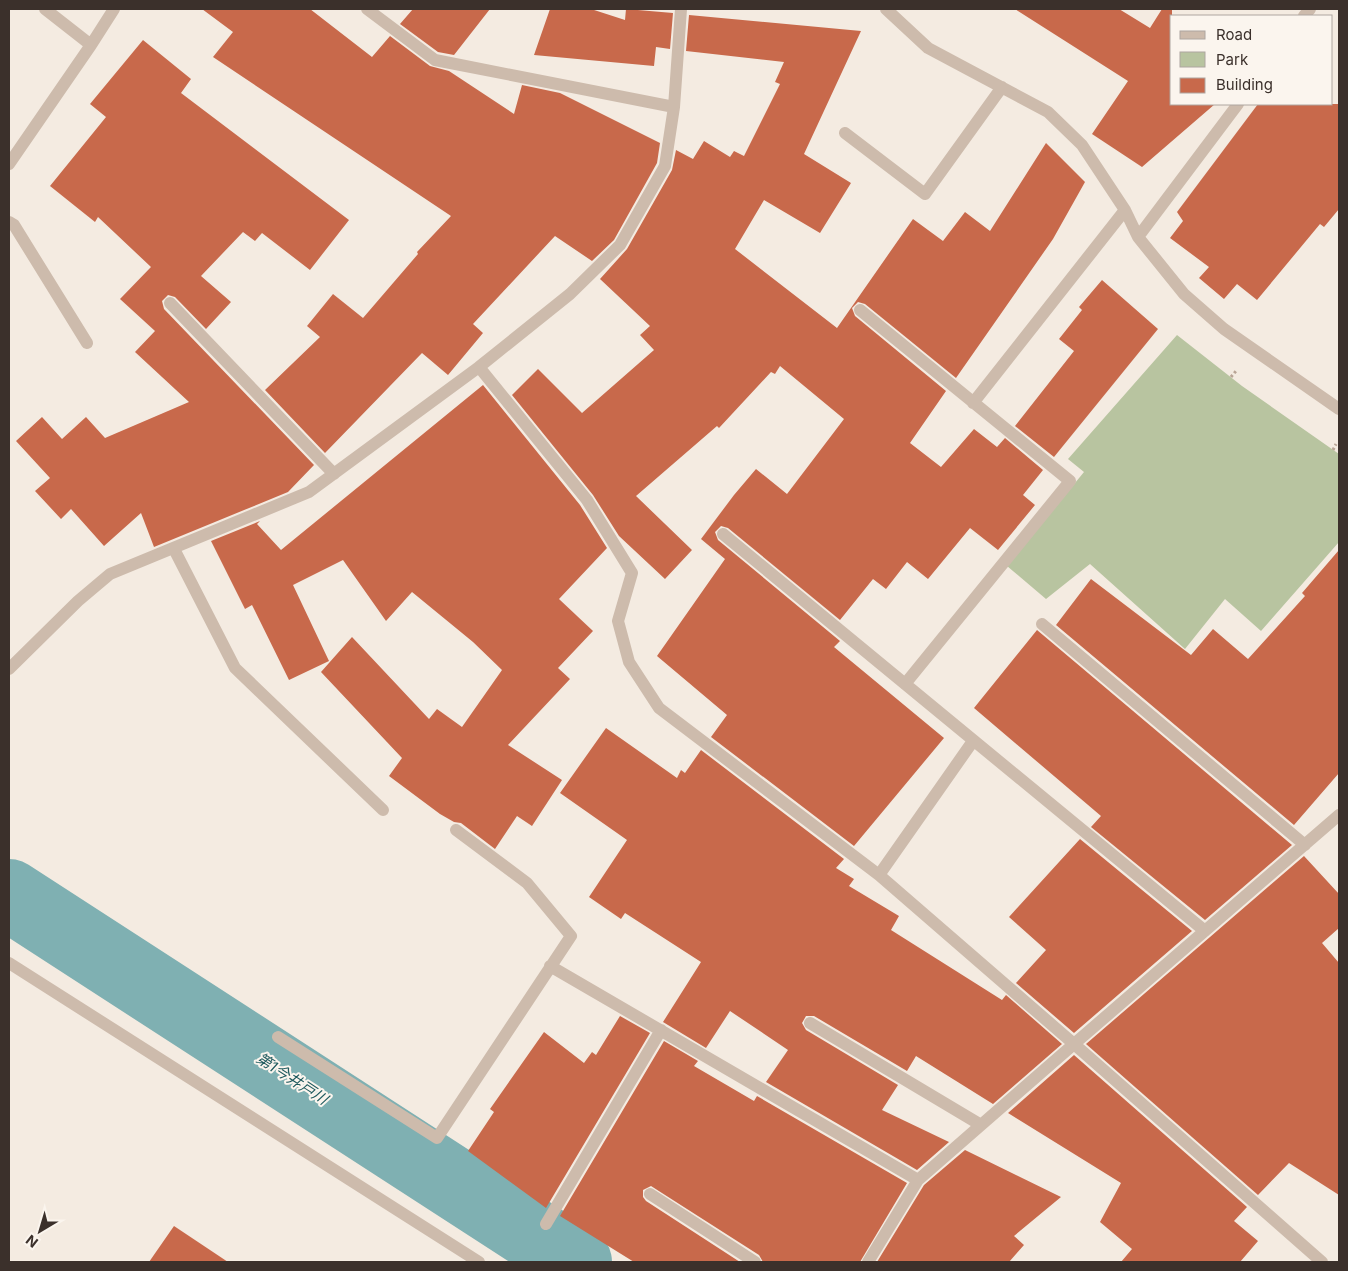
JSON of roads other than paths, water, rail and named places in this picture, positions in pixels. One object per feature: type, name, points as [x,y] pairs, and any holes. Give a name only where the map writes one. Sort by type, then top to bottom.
[{"type":"street","points":[[45,9],[91,44]]},
{"type":"street","points":[[9,164],[114,9]]},
{"type":"street","points":[[366,9],[435,60],[674,107]]},
{"type":"street","points":[[9,669],[78,601],[110,574],[309,492],[479,366],[570,294],[620,245],[665,166],[674,107],[681,9]]},
{"type":"street","points":[[886,9],[928,48],[1048,112],[1082,145],[1125,210],[1138,238],[1184,294],[1224,329],[1339,409]]},
{"type":"street","points":[[845,133],[925,194],[1002,87]]},
{"type":"street","points":[[1138,238],[1237,105]]},
{"type":"street","points":[[973,403],[1125,210]]},
{"type":"street","points":[[9,222],[14,225],[87,343]]},
{"type":"street","points":[[170,303],[334,474]]},
{"type":"street","points":[[860,310],[1070,481],[905,684]]},
{"type":"street","points":[[479,366],[587,500],[632,573],[618,621],[629,662],[660,708],[879,875],[1322,1262]]},
{"type":"street","points":[[722,534],[1205,931]]},
{"type":"street","points":[[174,549],[235,668],[383,810]]},
{"type":"street","points":[[1042,624],[1305,845]]},
{"type":"street","points":[[879,875],[974,741]]},
{"type":"street","points":[[868,1262],[918,1180],[1339,816]]},
{"type":"street","points":[[278,1037],[437,1138],[571,936],[527,883],[456,830]]},
{"type":"street","points":[[9,963],[479,1262]]},
{"type":"street","points":[[550,966],[918,1180]]},
{"type":"street","points":[[810,1022],[981,1125]]},
{"type":"street","points":[[546,1224],[661,1030]]},
{"type":"street","points":[[650,1194],[755,1262]]},
{"type":"waterway","name":"第1今井戸川","points":[[9,895],[576,1262]]}]
